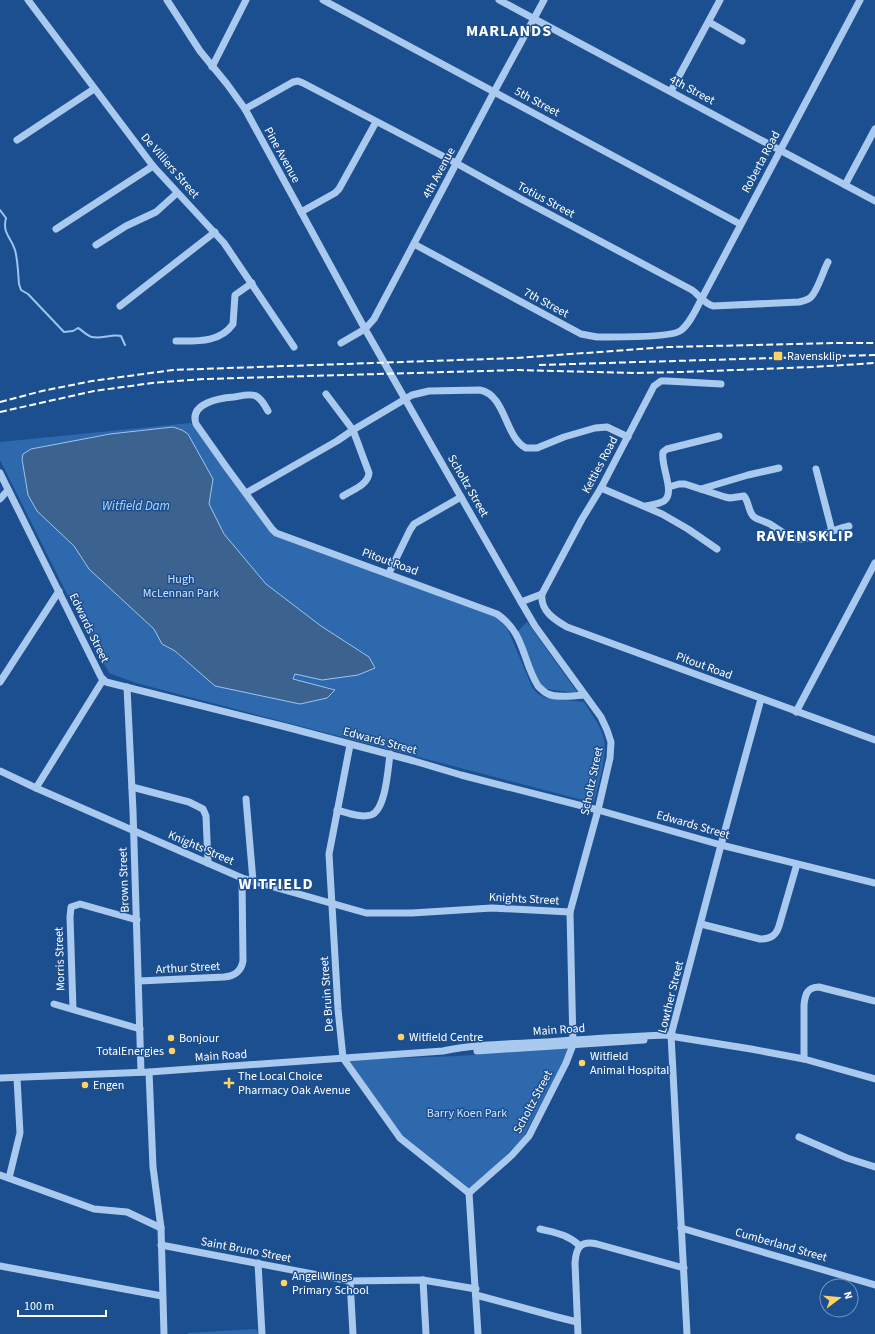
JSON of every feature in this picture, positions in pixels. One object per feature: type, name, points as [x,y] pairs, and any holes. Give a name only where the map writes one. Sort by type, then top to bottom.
[{"type":"street","name":"De Villiers Street","points":[[28,0],[152,166],[215,232],[228,248],[294,347]]},
{"type":"street","name":"Pine Avenue","points":[[167,0],[200,51],[245,109],[365,329]]},
{"type":"street","points":[[212,67],[246,0]]},
{"type":"street","name":"5th Street","points":[[323,0],[740,224]]},
{"type":"street","name":"4th Street","points":[[499,0],[875,201]]},
{"type":"street","name":"4th Avenue","points":[[341,343],[365,329],[374,319],[544,0]]},
{"type":"street","points":[[671,91],[720,0]]},
{"type":"street","name":"Roberta Road","points":[[679,332],[688,322],[702,298],[860,0]]},
{"type":"street","points":[[709,22],[742,40]]},
{"type":"street","name":"Totius Street","points":[[245,109],[287,85],[298,81],[303,83],[456,163],[692,290],[713,306],[799,302],[810,297],[814,292],[828,262]]},
{"type":"street","points":[[16,140],[94,88]]},
{"type":"street","points":[[301,212],[339,189],[376,122]]},
{"type":"street","points":[[845,185],[875,128]]},
{"type":"street","points":[[56,230],[152,166]]},
{"type":"street","points":[[96,245],[126,226],[156,212],[177,192]]},
{"type":"street","points":[[120,306],[215,232]]},
{"type":"street","name":"7th Street","points":[[414,244],[581,334],[597,337],[668,335],[679,332]]},
{"type":"street","points":[[176,341],[210,340],[231,328],[233,324],[235,295],[252,283]]},
{"type":"street","name":"Scholtz Street","points":[[365,329],[535,626],[604,722],[611,742],[610,758],[598,810],[570,912],[570,967],[574,1043],[566,1063],[529,1136],[512,1155],[469,1193]]},
{"type":"street","name":"Ketties Road","points":[[542,594],[582,519],[601,488],[652,389],[659,383],[667,381],[721,384]]},
{"type":"street","points":[[246,493],[337,441],[404,399],[418,393],[429,391],[480,390],[487,392],[495,400],[518,442],[526,448],[537,448],[564,437],[595,428],[607,428],[628,436]]},
{"type":"street","points":[[326,394],[353,430],[367,465],[368,478],[364,483],[343,496]]},
{"type":"street","name":"Pitout Road","points":[[268,411],[260,399],[255,396],[250,395],[220,398],[210,401],[198,410],[194,419],[227,468],[276,533],[498,614],[507,621],[514,630],[538,686],[546,693],[552,695],[584,695]]},
{"type":"street","points":[[646,506],[664,501],[669,495],[662,462],[663,452],[667,449],[718,436]]},
{"type":"street","points":[[701,489],[748,475],[779,468]]},
{"type":"street","points":[[816,469],[832,531]]},
{"type":"street","name":"Edwards Street","points":[[0,473],[103,680],[127,688],[390,754],[461,775],[598,810],[797,864],[875,883]]},
{"type":"street","points":[[668,487],[682,483],[730,498],[744,496],[751,512],[755,517],[795,538],[806,538],[849,526]]},
{"type":"street","points":[[601,488],[646,506],[682,525],[717,549]]},
{"type":"street","points":[[0,499],[8,490]]},
{"type":"street","points":[[389,574],[414,524],[461,497]]},
{"type":"street","points":[[796,712],[875,562]]},
{"type":"street","points":[[0,682],[59,591]]},
{"type":"street","points":[[521,602],[542,594]]},
{"type":"street","name":"Pitout Road","points":[[542,594],[542,602],[547,611],[557,621],[567,627],[875,740]]},
{"type":"street","points":[[36,788],[103,680]]},
{"type":"street","name":"Brown Street","points":[[127,688],[137,920],[141,1072]]},
{"type":"street","name":"Lowther Street","points":[[687,1334],[673,1037],[721,844],[761,699]]},
{"type":"street","name":"De Bruin Street","points":[[350,744],[329,854],[338,1009],[343,1058],[400,1138],[469,1193]]},
{"type":"street","points":[[337,810],[365,816],[372,815],[379,810],[382,802],[390,754]]},
{"type":"street","name":"Knights Street","points":[[0,771],[133,831],[252,882],[332,902],[370,914],[492,908],[570,912]]},
{"type":"street","points":[[132,787],[189,802],[203,809],[206,816],[208,863]]},
{"type":"street","points":[[246,799],[252,882]]},
{"type":"street","points":[[701,924],[760,939],[773,937],[780,926],[797,864]]},
{"type":"street","name":"Arthur Street","points":[[139,981],[224,977],[236,974],[242,966],[243,961],[242,878]]},
{"type":"street","name":"Morris Street","points":[[73,1009],[71,907],[80,904],[137,920]]},
{"type":"street","points":[[804,1059],[804,1005],[805,997],[809,990],[819,987],[875,1001]]},
{"type":"street","points":[[54,1004],[140,1029]]},
{"type":"street","name":"Main Road","points":[[0,1078],[149,1072],[443,1051],[455,1052],[673,1037],[804,1059],[875,1079]]},
{"type":"street","points":[[149,1072],[153,1167],[161,1228],[164,1334]]},
{"type":"street","points":[[9,1178],[20,1133],[17,1078]]},
{"type":"street","points":[[799,1137],[847,1158],[875,1167]]},
{"type":"street","points":[[0,1174],[94,1209],[127,1212],[161,1228]]},
{"type":"street","points":[[469,1193],[478,1334]]},
{"type":"street","name":"Cumberland Street","points":[[681,1228],[875,1284]]},
{"type":"street","points":[[540,1229],[566,1236],[582,1244]]},
{"type":"street","points":[[578,1334],[575,1263],[576,1253],[582,1244],[589,1242],[684,1268]]},
{"type":"street","name":"Saint Bruno Street","points":[[161,1245],[350,1281],[423,1280],[476,1292],[577,1322]]},
{"type":"street","points":[[258,1263],[262,1334]]},
{"type":"street","points":[[0,1266],[162,1296]]},
{"type":"street","points":[[423,1280],[426,1334]]},
{"type":"street","points":[[350,1281],[353,1334]]},
{"type":"green space","name":"Hugh McLennan Park","points":[[191,423],[246,499],[274,534],[494,614],[508,630],[532,687],[538,694],[546,698],[584,702],[599,726],[603,735],[605,751],[594,803],[136,683],[109,673],[65,590],[0,460],[0,442]]},
{"type":"green space","points":[[527,622],[578,693],[546,689],[539,683],[518,631]]},
{"type":"green space","name":"Barry Koen Park","points":[[571,1048],[523,1138],[471,1190],[401,1134],[348,1060],[458,1056]]},
{"type":"green space","points":[[257,1329],[258,1334],[188,1334],[188,1333]]},
{"type":"water","name":"Witfield Dam","points":[[173,427],[188,434],[213,479],[209,504],[224,534],[266,584],[321,626],[369,657],[375,668],[358,675],[322,680],[295,674],[293,679],[335,690],[327,698],[300,704],[215,686],[175,651],[162,644],[154,629],[89,569],[74,546],[37,511],[28,495],[22,459],[23,454],[31,449],[110,434]]},
{"type":"waterway","points":[[0,210],[6,218],[5,228],[15,250],[21,290],[28,294],[64,332],[73,331],[78,328],[92,337],[121,336],[125,345]]},
{"type":"railway","points":[[0,402],[42,391],[92,381],[173,370],[516,358],[668,347],[875,343]]},
{"type":"railway","points":[[539,365],[875,355]]},
{"type":"railway","points":[[0,412],[94,391],[152,383],[204,379],[518,370],[635,373],[682,372],[875,363]]},
{"type":"place","name":"Ravensklip","points":[[778,356]]},
{"type":"place","name":"Witfield Centre","points":[[401,1037]]},
{"type":"place","name":"Bonjour","points":[[171,1038]]},
{"type":"place","name":"TotalEnergies","points":[[172,1051]]},
{"type":"place","name":"Witfield Animal Hospital","points":[[582,1063]]},
{"type":"place","name":"The Local Choice Pharmacy Oak Avenue","points":[[229,1083]]},
{"type":"place","name":"Engen","points":[[85,1085]]},
{"type":"place","name":"Angel Wings Primary School","points":[[284,1283]]},
{"type":"district","name":"MARLANDS","points":[[509,31]]},
{"type":"district","name":"RAVENSKLIP","points":[[805,536]]},
{"type":"district","name":"WITFIELD","points":[[276,884]]}]
